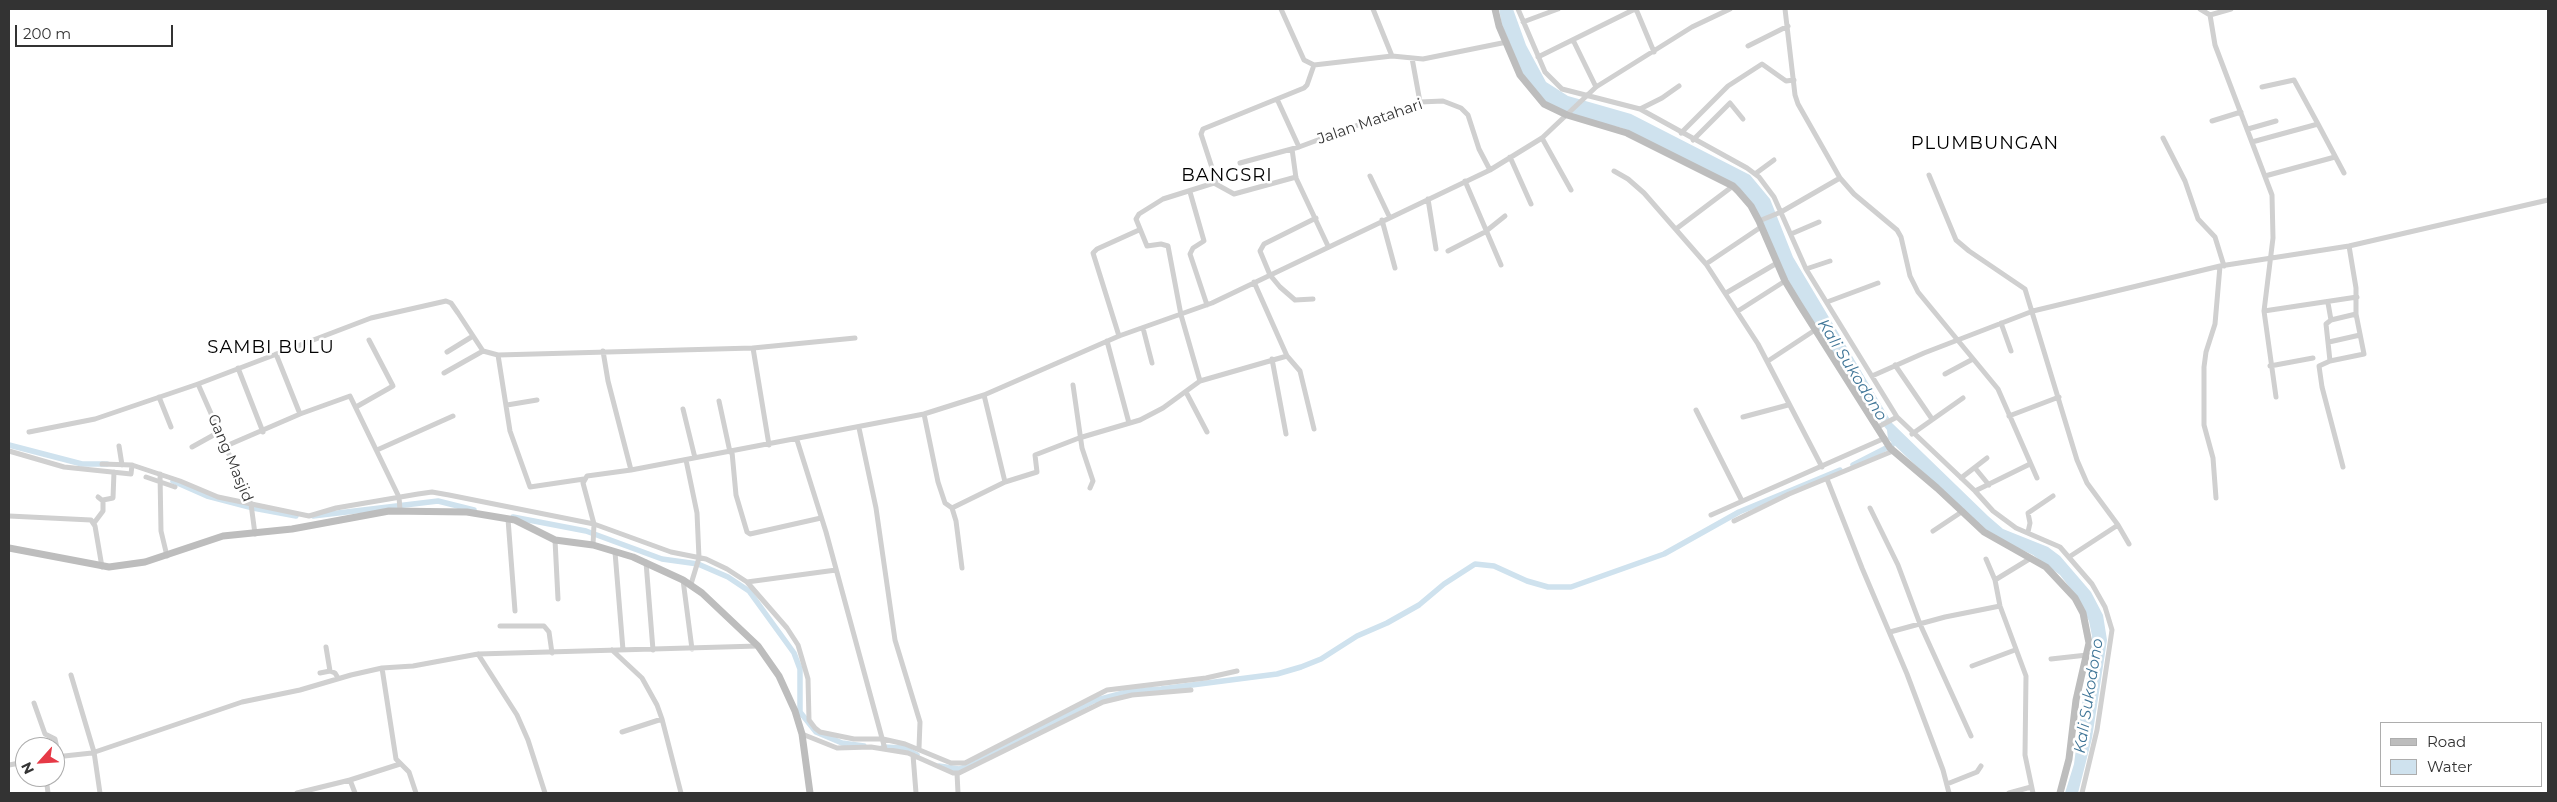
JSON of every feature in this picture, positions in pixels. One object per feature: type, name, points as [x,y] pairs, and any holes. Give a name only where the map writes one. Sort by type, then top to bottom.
[{"type":"main road","points":[[1495,9],[1520,75],[1529,89],[1544,104],[1567,114],[1627,133],[1733,186],[1751,206],[1785,281],[1815,330],[1880,426],[1889,445],[1990,538],[2031,558],[2054,573],[2079,605],[2089,635],[2087,655],[2076,700],[2070,759],[2060,793]]},
{"type":"main road","points":[[9,548],[102,567],[127,565],[167,556],[214,539],[255,534],[328,515],[400,509],[467,512],[510,518],[555,540],[593,545],[646,562],[691,584],[758,646],[779,676],[795,711],[802,734],[810,793]]},
{"type":"street","points":[[1281,9],[1304,60],[1314,65],[1392,56],[1423,59],[1507,42]]},
{"type":"street","points":[[1374,9],[1392,56]]},
{"type":"street","points":[[1518,9],[1538,57],[1549,78],[1557,85],[1566,91],[1583,97],[1613,100],[1640,109],[1755,174],[1767,186],[1806,268],[1872,376],[1894,418],[1975,491],[2002,519],[2016,528],[2056,545],[2069,557],[2101,598],[2112,630],[2097,730],[2082,793]]},
{"type":"street","points":[[1523,22],[1558,9]]},
{"type":"street","points":[[1538,57],[1636,9],[1654,52]]},
{"type":"street","points":[[498,355],[510,431],[530,487],[797,440],[924,414],[984,395],[1108,343],[1119,336],[1207,305],[1389,216],[1490,170],[1542,138],[1583,97],[1596,87],[1692,27],[1730,9]]},
{"type":"street","points":[[1785,9],[1798,104],[1840,178],[1854,194],[1897,230],[1901,237],[1910,276],[1918,292],[1945,327],[1959,339],[1998,389],[2037,478]]},
{"type":"street","points":[[2200,9],[2211,13],[2231,9]]},
{"type":"street","points":[[2211,13],[2216,45],[2265,176],[2274,208],[2264,311],[2270,366],[2276,397]]},
{"type":"street","points":[[1748,46],[1788,26]]},
{"type":"street","points":[[1573,40],[1596,87]]},
{"type":"street","points":[[1412,58],[1420,102]]},
{"type":"street","points":[[1681,132],[1728,86],[1762,64],[1786,81],[1794,80]]},
{"type":"street","points":[[1214,183],[1216,180],[1201,134],[1203,129],[1307,85],[1314,65]]},
{"type":"street","points":[[2262,87],[2294,80],[2344,173]]},
{"type":"street","points":[[1640,109],[1662,98],[1679,86]]},
{"type":"street","points":[[1277,99],[1299,147]]},
{"type":"street","name":"Jalan Matahari","points":[[1240,164],[1292,150],[1420,102],[1443,101],[1461,108],[1468,115],[1479,149],[1490,170]]},
{"type":"street","points":[[1693,140],[1730,103],[1743,119]]},
{"type":"street","points":[[2212,121],[2241,112]]},
{"type":"street","points":[[2248,129],[2276,121]]},
{"type":"street","points":[[2252,142],[2318,124]]},
{"type":"street","points":[[1542,138],[1571,190]]},
{"type":"street","points":[[2163,138],[2185,181],[2198,219],[2215,237],[2222,266],[2216,324],[2206,352],[2204,367],[2204,425],[2213,458],[2216,498]]},
{"type":"street","points":[[1292,150],[1296,177],[1328,246]]},
{"type":"street","points":[[1510,157],[1531,204]]},
{"type":"street","points":[[2265,176],[2335,157]]},
{"type":"street","points":[[1755,174],[1774,160]]},
{"type":"street","points":[[1614,171],[1628,179],[1644,193],[1706,264],[1738,311],[1768,361],[1788,405],[1822,467]]},
{"type":"street","points":[[1929,175],[1956,240],[1969,251],[2019,283],[2029,297],[2059,397],[2069,438],[2087,483],[2118,525],[2128,544]]},
{"type":"street","points":[[1370,176],[1389,216]]},
{"type":"street","points":[[1200,380],[1180,315],[1168,246],[1161,244],[1147,246],[1136,219],[1139,214],[1163,199],[1214,183],[1234,194],[1296,177]]},
{"type":"street","points":[[1706,264],[1760,223],[1840,178]]},
{"type":"street","points":[[1465,181],[1485,232],[1501,265]]},
{"type":"street","points":[[1676,229],[1733,186]]},
{"type":"street","points":[[1190,192],[1204,241],[1190,250],[1190,254],[1207,305]]},
{"type":"street","points":[[1428,198],[1436,249]]},
{"type":"street","points":[[1872,376],[1959,339],[2033,311],[2222,266],[2349,246],[2548,200]]},
{"type":"street","points":[[1448,250],[1485,232],[1505,216]]},
{"type":"street","points":[[1313,299],[1295,300],[1270,275],[1260,251],[1261,247],[1316,218]]},
{"type":"street","points":[[1382,220],[1395,268]]},
{"type":"street","points":[[1791,234],[1819,222]]},
{"type":"street","points":[[1119,336],[1093,254],[1097,249],[1139,230]]},
{"type":"street","points":[[2343,467],[2320,374],[2320,365],[2330,360],[2364,355],[2356,314],[2357,297],[2349,246]]},
{"type":"street","points":[[1806,268],[1830,261]]},
{"type":"street","points":[[1726,293],[1777,263]]},
{"type":"street","points":[[1738,311],[1785,281]]},
{"type":"street","points":[[1254,282],[1287,356],[1300,371],[1314,429]]},
{"type":"street","points":[[1827,302],[1878,283]]},
{"type":"street","points":[[2264,311],[2328,303],[2357,297]]},
{"type":"street","points":[[29,432],[95,419],[198,384],[371,318],[446,301],[451,303],[483,351],[498,355],[753,348],[855,338]]},
{"type":"street","points":[[2328,303],[2331,320]]},
{"type":"street","points":[[2330,360],[2326,324],[2331,320],[2356,314]]},
{"type":"street","points":[[2001,323],[2010,351]]},
{"type":"street","points":[[1144,328],[1152,363]]},
{"type":"street","points":[[1768,361],[1815,330]]},
{"type":"street","points":[[2329,342],[2360,335]]},
{"type":"street","points":[[447,352],[473,336]]},
{"type":"street","points":[[356,406],[393,386],[369,340]]},
{"type":"street","points":[[1108,343],[1129,423]]},
{"type":"street","points":[[753,348],[769,445]]},
{"type":"street","points":[[444,374],[483,351]]},
{"type":"street","points":[[603,351],[608,381],[631,470]]},
{"type":"street","points":[[276,354],[300,414]]},
{"type":"street","points":[[952,508],[1005,482],[1036,472],[1035,455],[1129,423],[1164,408],[1200,380],[1287,356]]},
{"type":"street","points":[[2270,366],[2313,358]]},
{"type":"street","points":[[1272,359],[1286,434]]},
{"type":"street","points":[[1945,374],[1973,359]]},
{"type":"street","points":[[1895,365],[1932,419]]},
{"type":"street","points":[[238,368],[263,432]]},
{"type":"street","name":"Gang Masjid","points":[[198,384],[251,505],[255,534]]},
{"type":"street","points":[[1073,385],[1081,438],[1093,481],[1090,488]]},
{"type":"street","points":[[1186,392],[1207,432]]},
{"type":"street","points":[[984,395],[1005,482]]},
{"type":"street","points":[[226,446],[263,432],[300,414],[351,396],[399,498],[400,509]]},
{"type":"street","points":[[159,397],[171,428]]},
{"type":"street","points":[[2009,416],[2059,397]]},
{"type":"street","points":[[1912,434],[1963,398]]},
{"type":"street","points":[[507,405],[537,400]]},
{"type":"street","points":[[719,401],[731,452],[736,495],[747,532],[750,534],[821,518]]},
{"type":"street","points":[[1743,418],[1788,405]]},
{"type":"street","points":[[683,409],[695,458]]},
{"type":"street","points":[[1696,410],[1742,501]]},
{"type":"street","points":[[924,414],[938,482],[945,503],[952,508],[959,533],[958,545],[962,568]]},
{"type":"street","points":[[377,450],[453,416]]},
{"type":"street","points":[[1880,426],[1894,418]]},
{"type":"street","points":[[859,428],[876,508],[895,640],[920,722],[919,748]]},
{"type":"street","points":[[192,447],[219,432]]},
{"type":"street","points":[[797,440],[836,570],[884,745]]},
{"type":"street","points":[[1711,515],[1822,467],[1889,445]]},
{"type":"street","points":[[1734,521],[1780,498],[1827,479],[1889,445]]},
{"type":"street","points":[[119,446],[122,465]]},
{"type":"street","points":[[9,451],[64,468],[114,472],[132,468]]},
{"type":"street","points":[[1960,478],[1986,458]]},
{"type":"street","points":[[686,460],[697,513],[698,562],[691,584]]},
{"type":"street","points":[[102,464],[122,465],[176,486]]},
{"type":"street","points":[[1975,491],[2030,464]]},
{"type":"street","points":[[1975,468],[1989,485]]},
{"type":"street","points":[[102,567],[94,523],[103,511],[100,498],[113,498],[114,472]]},
{"type":"street","points":[[146,477],[160,479],[251,505],[309,516],[328,515],[432,492],[594,526],[698,562],[706,559],[727,569],[747,582],[787,628],[798,645],[808,679],[807,704],[811,725],[820,732],[832,735],[884,745],[919,748],[952,763],[965,763],[1108,690],[1206,678],[1237,671]]},
{"type":"street","points":[[160,479],[161,531],[167,556]]},
{"type":"street","points":[[584,479],[594,526],[593,545]]},
{"type":"street","points":[[1827,479],[1890,632],[1943,770],[1949,793]]},
{"type":"street","points":[[2028,532],[2030,523],[2028,513],[2053,496]]},
{"type":"street","points":[[513,508],[510,518],[515,611]]},
{"type":"street","points":[[1870,508],[1898,565],[1920,624],[1971,736]]},
{"type":"street","points":[[1933,531],[1962,512]]},
{"type":"street","points":[[9,516],[89,520],[94,523]]},
{"type":"street","points":[[2069,557],[2118,525]]},
{"type":"street","points":[[555,540],[558,599]]},
{"type":"street","points":[[615,552],[623,650]]},
{"type":"street","points":[[1995,580],[2031,558]]},
{"type":"street","points":[[1986,559],[1995,580],[2000,606],[2015,650],[2023,663],[2026,676],[2025,755],[2033,793]]},
{"type":"street","points":[[646,562],[653,650]]},
{"type":"street","points":[[747,582],[836,570]]},
{"type":"street","points":[[683,580],[692,649]]},
{"type":"street","points":[[1890,632],[2000,606]]},
{"type":"street","points":[[500,626],[544,626],[549,632],[552,653]]},
{"type":"street","points":[[65,756],[94,752],[242,702],[300,690],[338,678],[382,668],[413,666],[478,654],[758,646]]},
{"type":"street","points":[[326,647],[330,671]]},
{"type":"street","points":[[612,650],[642,678],[662,719],[681,793]]},
{"type":"street","points":[[1972,666],[2015,650]]},
{"type":"street","points":[[478,654],[517,715],[528,740],[545,793]]},
{"type":"street","points":[[2052,659],[2087,655]]},
{"type":"street","points":[[382,668],[396,759],[409,772],[416,793]]},
{"type":"street","points":[[320,672],[330,671],[335,673],[338,678]]},
{"type":"street","points":[[71,675],[94,752],[100,793]]},
{"type":"street","points":[[802,734],[837,748],[884,745],[957,773],[965,772],[1103,702],[1132,695],[1191,690]]},
{"type":"street","points":[[34,703],[45,734],[51,737]]},
{"type":"street","points":[[622,732],[662,719]]},
{"type":"street","points":[[913,755],[916,793]]},
{"type":"street","points":[[297,793],[350,780],[400,764]]},
{"type":"street","points":[[1947,784],[1977,772],[1981,766]]},
{"type":"street","points":[[957,773],[958,793]]},
{"type":"street","points":[[350,780],[355,793]]},
{"type":"street","points":[[2009,793],[2032,787]]},
{"type":"water","name":"Kali Sukodono","points":[[1499,9],[1513,9],[1526,45],[1546,82],[1568,96],[1631,114],[1750,175],[1770,199],[1793,257],[1892,423],[2003,529],[2048,547],[2060,556],[2091,592],[2103,615],[2107,640],[2092,738],[2078,793],[2065,793],[2074,764],[2082,704],[2092,651],[2092,636],[2089,621],[2074,593],[2060,575],[2033,555],[1986,533],[1888,439],[1887,430],[1856,390],[1791,288],[1772,244],[1735,184],[1622,128],[1574,116],[1548,104],[1524,77],[1502,25]]},
{"type":"waterway","points":[[9,445],[82,464],[107,464]]},
{"type":"waterway","points":[[1853,465],[1892,445]]},
{"type":"waterway","points":[[939,766],[959,769],[971,765],[1093,701],[1131,691],[1277,674],[1301,667],[1321,659],[1357,636],[1387,623],[1419,605],[1444,584],[1475,564],[1494,566],[1527,581],[1548,587],[1571,587],[1664,554],[1739,512],[1840,470]]},
{"type":"waterway","points":[[173,481],[207,496],[253,508],[296,516]]},
{"type":"waterway","points":[[313,516],[438,501],[474,510]]},
{"type":"waterway","points":[[513,517],[586,531],[662,559],[698,564],[728,577],[749,591],[794,653],[800,669],[800,712],[816,732],[842,743],[864,746]]},
{"type":"waterway","points":[[883,747],[904,748],[917,755]]},
{"type":"district","name":"PLUMBUNGAN","points":[[1985,144]]},
{"type":"district","name":"BANGSRI","points":[[1227,176]]},
{"type":"district","name":"SAMBI BULU","points":[[271,348]]}]
